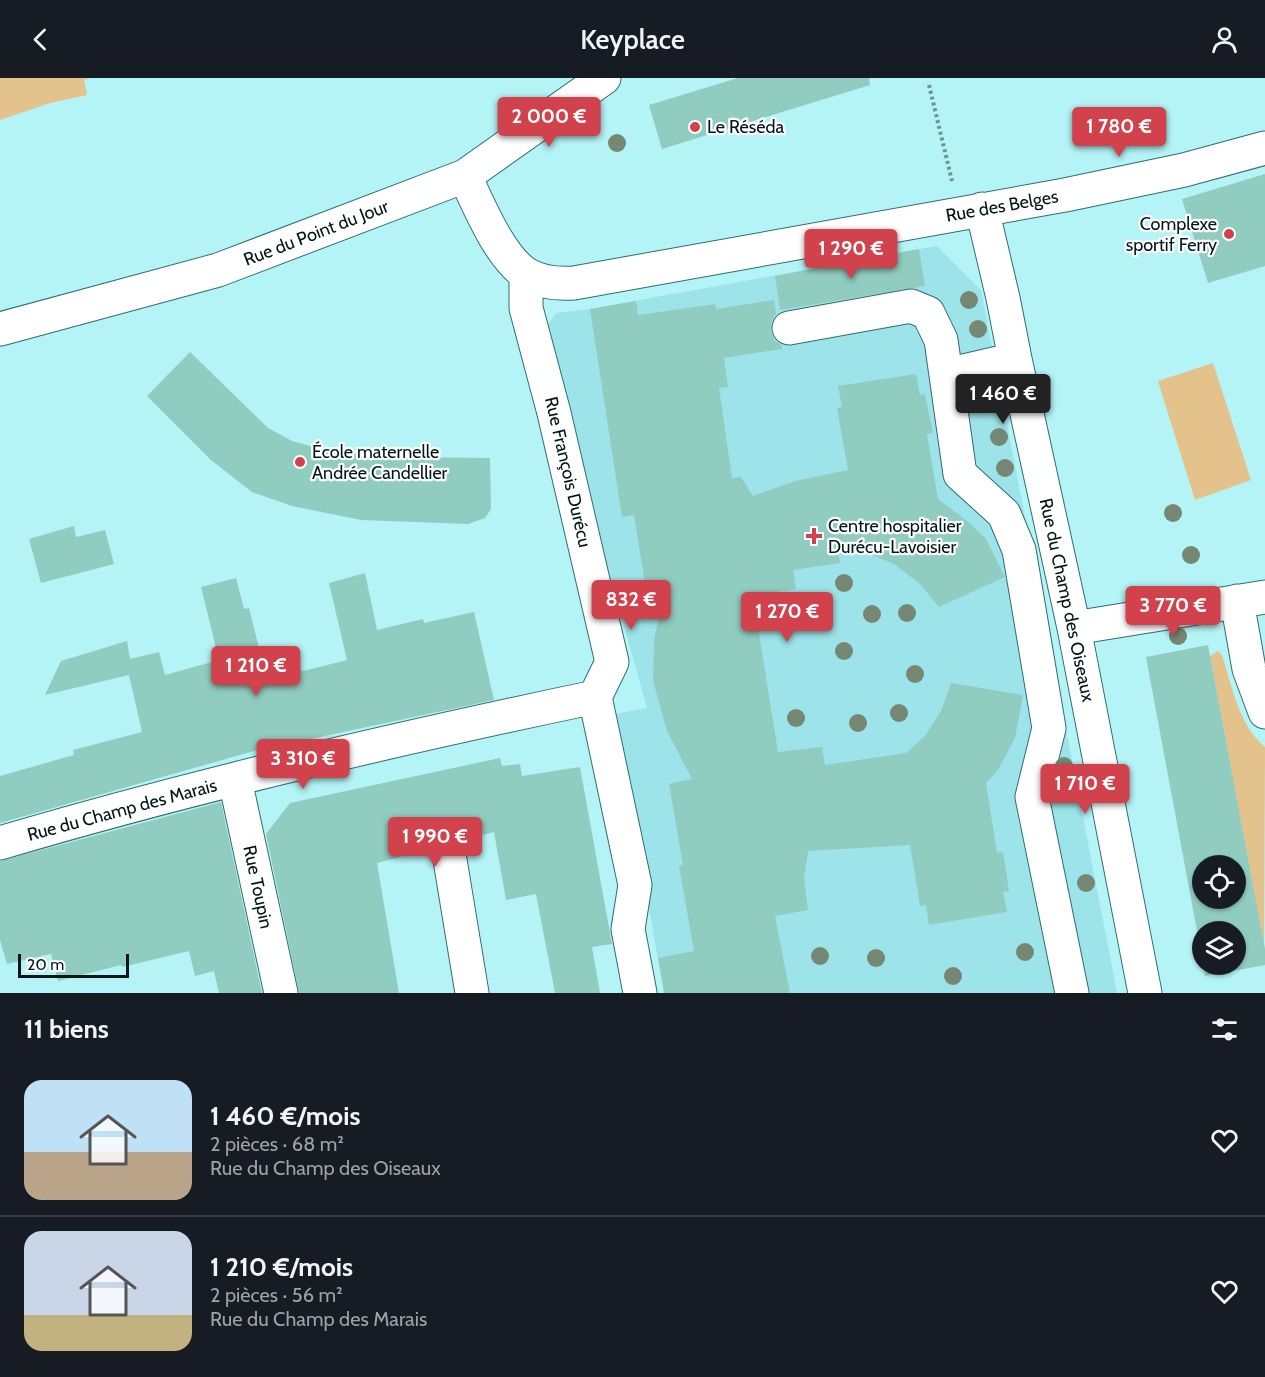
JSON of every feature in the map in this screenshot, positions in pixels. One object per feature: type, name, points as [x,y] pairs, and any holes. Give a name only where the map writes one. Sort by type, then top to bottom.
[{"type":"street","name":"Rue du Point du Jour","points":[[0,329],[218,270],[465,176],[604,78]]},
{"type":"street","name":"Rue des Belges","points":[[526,274],[542,281],[558,284],[574,283],[1065,195],[1184,170],[1265,148]]},
{"type":"street","points":[[465,176],[499,243],[526,274]]},
{"type":"street","name":"Rue du Champ des Oiseaux","points":[[970,212],[1001,286],[1074,628],[1146,993]]},
{"type":"street","name":"Rue François Durécu","points":[[526,274],[526,308],[554,413],[612,662],[596,697]]},
{"type":"street","points":[[789,328],[911,306],[928,313],[941,340],[960,474],[1004,514],[1019,550],[1049,728],[1032,796],[1072,993]]},
{"type":"street","points":[[946,375],[1015,359]]},
{"type":"street","points":[[1074,628],[1251,599],[1249,669],[1265,712]]},
{"type":"street","points":[[596,697],[635,885],[628,929],[640,993]]},
{"type":"street","name":"Rue du Champ des Marais","points":[[0,843],[92,816],[235,780],[448,728],[596,697]]},
{"type":"street","name":"Rue Toupin","points":[[235,780],[281,993]]},
{"type":"street","points":[[450,860],[472,993]]},
{"type":"path","points":[[929,85],[947,154],[970,212]]},
{"type":"shaded area","points":[[0,78],[90,78],[84,80],[87,95],[50,103],[0,120]]},
{"type":"shaded area","name":"Centre hospitalier Durécu-Lavoisier","points":[[937,246],[981,290],[1117,993],[664,993],[615,714],[647,708],[542,333],[556,313],[590,309]]},
{"type":"shaded area","points":[[1213,363],[1251,480],[1195,500],[1158,381]]},
{"type":"shaded area","points":[[1218,651],[1222,655],[1243,717],[1256,738],[1265,747],[1264,945],[1210,656]]},
{"type":"building","name":"Le Réséda","points":[[738,78],[869,78],[870,85],[662,149],[649,105]]},
{"type":"building","name":"Complexe sportif Ferry","points":[[1265,174],[1265,266],[1208,283],[1182,199]]},
{"type":"building","points":[[919,249],[925,286],[780,310],[775,276]]},
{"type":"building","points":[[774,300],[776,314],[771,322],[771,331],[774,340],[781,345],[782,349],[724,358],[728,387],[719,388],[732,478],[741,477],[753,496],[795,481],[848,470],[837,408],[842,407],[838,386],[916,374],[920,395],[925,394],[933,433],[927,434],[938,499],[986,539],[1005,577],[939,607],[920,584],[894,564],[836,540],[840,563],[793,570],[796,589],[753,596],[778,752],[822,747],[825,765],[906,753],[925,736],[941,711],[951,683],[1023,695],[1015,738],[998,770],[986,783],[997,853],[1003,852],[1009,891],[1003,892],[1007,912],[929,925],[926,905],[920,906],[910,845],[808,851],[804,879],[808,910],[775,916],[790,993],[664,993],[658,958],[694,951],[679,866],[683,865],[669,784],[692,779],[667,731],[653,681],[654,641],[663,594],[647,596],[634,515],[622,517],[590,309],[636,301],[638,315],[715,304],[716,309]]},
{"type":"building","points":[[190,352],[268,428],[292,441],[329,451],[362,455],[490,458],[491,509],[485,518],[468,524],[361,520],[292,506],[252,492],[211,460],[147,396]]},
{"type":"building","points":[[74,526],[76,537],[105,530],[114,564],[41,583],[29,539]]},
{"type":"building","points":[[365,573],[377,630],[423,619],[424,623],[474,612],[494,700],[254,751],[0,823],[0,776],[74,755],[73,750],[142,732],[129,675],[45,695],[61,661],[127,641],[130,659],[159,652],[165,675],[219,660],[201,587],[236,578],[244,609],[249,608],[267,680],[347,660],[329,583]]},
{"type":"building","points":[[1208,645],[1265,949],[1265,965],[1246,968],[1246,921],[1195,921],[1193,909],[1246,909],[1246,855],[1192,855],[1192,904],[1146,657]]},
{"type":"building","points":[[500,758],[502,766],[520,764],[522,776],[580,767],[612,944],[592,947],[600,993],[555,993],[536,894],[506,900],[494,832],[455,842],[446,842],[437,847],[377,863],[399,993],[299,993],[266,834],[290,803]]},
{"type":"building","points":[[221,802],[262,993],[219,993],[214,971],[195,976],[189,951],[58,981],[51,954],[7,964],[0,940],[0,861]]},
{"type":"place","name":"Le Réséda","points":[[695,127]]},
{"type":"place","name":"Complexe sportif Ferry","points":[[1229,234]]},
{"type":"place","name":"École maternelle Andrée Candellier","points":[[300,462]]},
{"type":"place","name":"Centre hospitalier Durécu-Lavoisier","points":[[814,536]]}]
